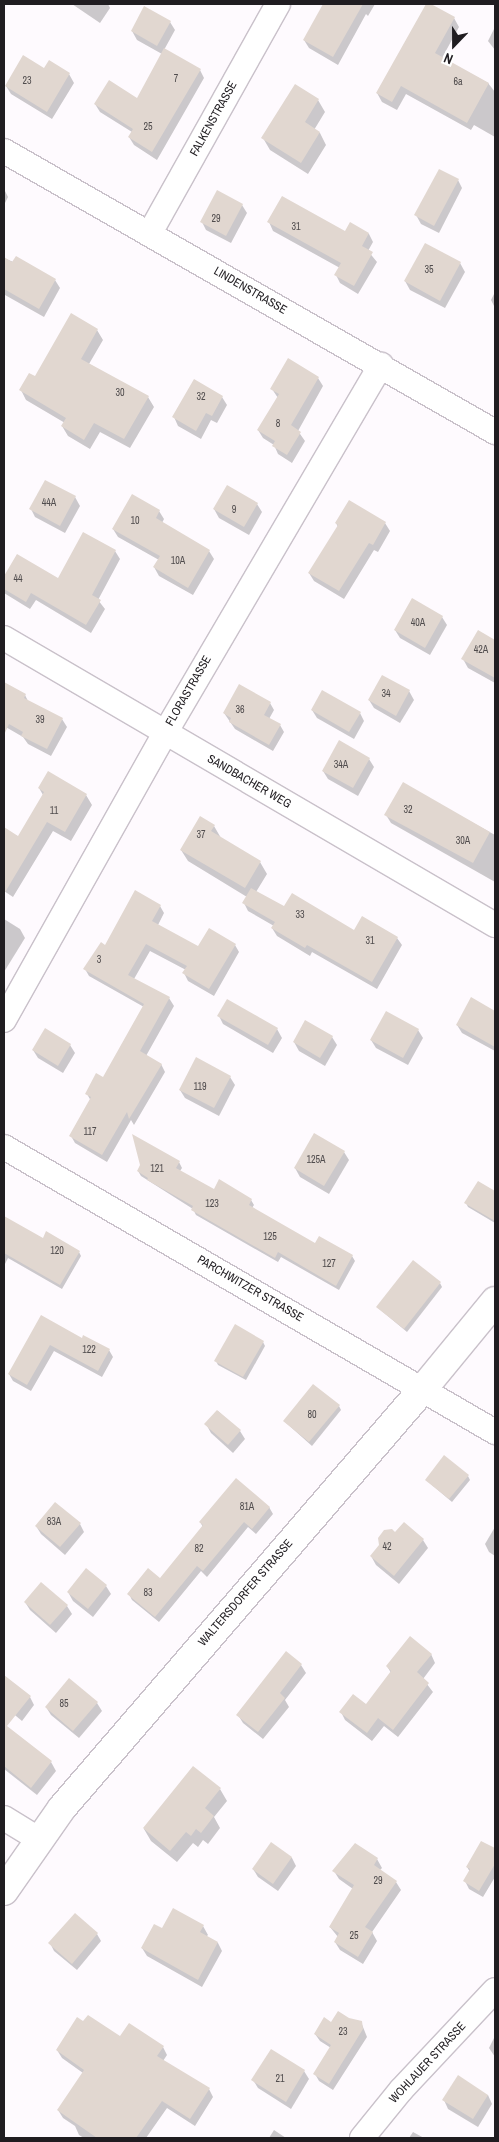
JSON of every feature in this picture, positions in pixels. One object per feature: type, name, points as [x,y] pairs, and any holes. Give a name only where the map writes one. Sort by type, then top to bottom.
[{"type":"street","name":"FALKENSTRASSE","points":[[150,233],[278,4]]},
{"type":"street","name":"LINDENSTRASSE","points":[[4,151],[381,365],[495,432]]},
{"type":"street","name":"FLORASTRASSE","points":[[4,1020],[165,733],[381,365]]},
{"type":"street","name":"SANDBACHER WEG","points":[[4,638],[495,925]]},
{"type":"street","name":"PARCHWITZER STRASSE","points":[[4,1147],[495,1432]]},
{"type":"street","name":"WALTERSDORFER STRASSE","points":[[4,1891],[62,1808],[129,1727],[422,1390],[495,1301]]},
{"type":"street","points":[[4,1818],[40,1840]]},
{"type":"street","name":"WOHLAUER STRASSE","points":[[362,2138],[401,2090],[495,1990]]},
{"type":"building","points":[[323,4],[363,4],[333,57],[303,40]]},
{"type":"building","points":[[426,4],[431,4],[455,17],[435,53],[489,83],[467,123],[401,86],[392,102],[376,93]]},
{"type":"building","points":[[144,6],[171,21],[157,46],[131,31]]},
{"type":"building","points":[[164,48],[201,69],[152,152],[128,137],[133,129],[94,104],[109,80],[137,98]]},
{"type":"building","points":[[23,55],[44,68],[49,60],[70,73],[47,112],[5,86]]},
{"type":"building","points":[[295,84],[319,99],[305,122],[320,132],[301,163],[261,138]]},
{"type":"building","points":[[439,169],[459,179],[434,226],[414,215]]},
{"type":"building","points":[[217,190],[243,204],[226,236],[200,222]]},
{"type":"building","points":[[282,196],[345,231],[350,222],[369,233],[362,246],[373,252],[354,286],[334,275],[341,263],[267,222]]},
{"type":"building","points":[[425,243],[461,262],[440,301],[404,281]]},
{"type":"building","points":[[16,256],[56,279],[39,309],[4,289],[4,257],[12,262]]},
{"type":"building","points":[[71,313],[98,329],[81,359],[149,396],[124,439],[94,423],[84,440],[61,426],[66,418],[19,390],[29,373],[35,376]]},
{"type":"building","points":[[288,358],[319,377],[291,425],[301,432],[287,455],[272,446],[275,441],[257,430],[279,394],[270,389]]},
{"type":"building","points":[[194,379],[223,396],[212,416],[206,413],[196,431],[172,417]]},
{"type":"building","points":[[45,480],[76,496],[60,526],[29,509]]},
{"type":"building","points":[[227,485],[258,503],[244,527],[213,509]]},
{"type":"building","points":[[132,494],[160,510],[156,518],[210,550],[188,588],[153,567],[160,556],[112,529]]},
{"type":"building","points":[[349,500],[386,522],[373,545],[369,543],[339,591],[308,573],[338,525],[335,523]]},
{"type":"building","points":[[83,532],[116,550],[92,595],[101,600],[86,625],[31,593],[26,602],[4,589],[4,576],[17,554],[58,578]]},
{"type":"building","points":[[412,598],[443,616],[425,648],[394,630]]},
{"type":"building","points":[[478,630],[495,640],[495,678],[461,659]]},
{"type":"building","points":[[382,675],[410,690],[396,716],[368,700]]},
{"type":"building","points":[[4,682],[26,694],[24,698],[63,718],[47,749],[21,736],[23,732],[9,724],[4,735]]},
{"type":"building","points":[[239,684],[271,702],[264,715],[281,724],[269,745],[229,722],[231,718],[223,713]]},
{"type":"building","points":[[322,690],[361,712],[349,732],[311,710]]},
{"type":"building","points":[[339,740],[370,758],[353,788],[322,771]]},
{"type":"building","points":[[48,771],[87,794],[65,832],[47,822],[4,894],[4,827],[18,836],[44,792],[38,788]]},
{"type":"building","points":[[403,782],[490,832],[473,863],[384,815]]},
{"type":"building","points":[[200,816],[215,825],[211,831],[261,861],[245,888],[180,850]]},
{"type":"building","points":[[251,888],[284,906],[292,893],[354,930],[362,916],[398,937],[372,982],[307,945],[305,948],[271,928],[275,922],[242,903]]},
{"type":"building","points":[[135,890],[161,905],[152,921],[198,946],[209,928],[236,944],[209,989],[182,973],[187,966],[146,944],[128,975],[170,997],[140,1051],[162,1064],[129,1119],[127,1112],[102,1155],[69,1136],[91,1097],[85,1094],[96,1073],[103,1077],[144,1004],[83,969],[101,942],[105,945]]},
{"type":"building","points":[[471,997],[495,1011],[495,1047],[456,1025]]},
{"type":"building","points":[[227,999],[278,1028],[268,1045],[217,1016]]},
{"type":"building","points":[[386,1011],[419,1029],[403,1058],[370,1040]]},
{"type":"building","points":[[305,1020],[333,1036],[320,1058],[293,1042]]},
{"type":"building","points":[[45,1028],[71,1044],[58,1066],[32,1050]]},
{"type":"building","points":[[196,1057],[231,1076],[214,1108],[179,1090]]},
{"type":"building","points":[[314,1133],[345,1151],[324,1186],[294,1168]]},
{"type":"building","points":[[132,1134],[180,1161],[176,1168],[214,1189],[219,1179],[252,1199],[249,1205],[315,1243],[319,1236],[353,1255],[336,1286],[278,1252],[275,1258],[191,1210],[193,1206],[147,1180],[148,1178],[137,1171],[140,1165]]},
{"type":"building","points":[[478,1181],[495,1191],[495,1221],[464,1203]]},
{"type":"building","points":[[4,1216],[43,1238],[46,1231],[80,1251],[60,1285],[4,1253]]},
{"type":"building","points":[[413,1260],[441,1282],[404,1329],[376,1307]]},
{"type":"building","points":[[41,1315],[82,1338],[83,1335],[110,1349],[98,1371],[50,1345],[27,1385],[8,1374]]},
{"type":"building","points":[[235,1324],[264,1341],[243,1377],[214,1361]]},
{"type":"building","points":[[313,1384],[340,1405],[309,1442],[283,1421]]},
{"type":"building","points":[[217,1410],[241,1430],[228,1445],[204,1424]]},
{"type":"building","points":[[444,1455],[469,1475],[449,1499],[425,1480]]},
{"type":"building","points":[[236,1478],[270,1507],[252,1529],[244,1522],[203,1571],[197,1566],[155,1617],[127,1594],[148,1568],[160,1578],[203,1525],[199,1522]]},
{"type":"building","points":[[55,1502],[81,1523],[60,1547],[35,1526]]},
{"type":"building","points":[[404,1522],[424,1539],[394,1576],[370,1556],[379,1545],[378,1538],[384,1530],[392,1529],[395,1532]]},
{"type":"building","points":[[86,1568],[107,1585],[88,1609],[67,1592]]},
{"type":"building","points":[[41,1582],[68,1605],[50,1625],[24,1602]]},
{"type":"building","points":[[410,1636],[432,1654],[417,1672],[429,1683],[393,1730],[378,1718],[367,1733],[339,1712],[353,1694],[366,1704],[391,1671],[386,1666]]},
{"type":"building","points":[[286,1651],[302,1664],[280,1693],[285,1698],[258,1732],[236,1715]]},
{"type":"building","points":[[4,1675],[31,1696],[7,1726],[52,1761],[31,1788],[4,1766]]},
{"type":"building","points":[[69,1678],[98,1702],[73,1731],[45,1707]]},
{"type":"building","points":[[193,1766],[221,1788],[205,1808],[214,1816],[201,1833],[196,1829],[191,1836],[186,1832],[170,1851],[143,1828]]},
{"type":"building","points":[[481,1841],[495,1848],[495,1864],[479,1891],[463,1881],[470,1869],[466,1867]]},
{"type":"building","points":[[271,1842],[292,1857],[273,1884],[252,1869]]},
{"type":"building","points":[[355,1843],[378,1858],[374,1865],[397,1881],[365,1927],[373,1932],[358,1957],[334,1942],[339,1933],[329,1927],[354,1885],[332,1871]]},
{"type":"building","points":[[173,1908],[204,1925],[200,1932],[218,1942],[198,1980],[141,1948],[154,1924],[162,1928]]},
{"type":"building","points":[[75,1913],[98,1933],[72,1964],[48,1943]]},
{"type":"building","points":[[338,2011],[349,2018],[362,2021],[363,2029],[329,2084],[313,2074],[331,2045],[314,2034],[324,2017],[331,2022]]},
{"type":"building","points":[[88,2015],[120,2036],[129,2023],[164,2046],[157,2056],[210,2088],[190,2119],[162,2101],[136,2138],[97,2138],[57,2110],[84,2070],[56,2050],[77,2017],[83,2021]]},
{"type":"building","points":[[271,2049],[305,2070],[286,2102],[251,2080]]},
{"type":"building","points":[[458,2075],[488,2095],[473,2119],[442,2100]]}]
